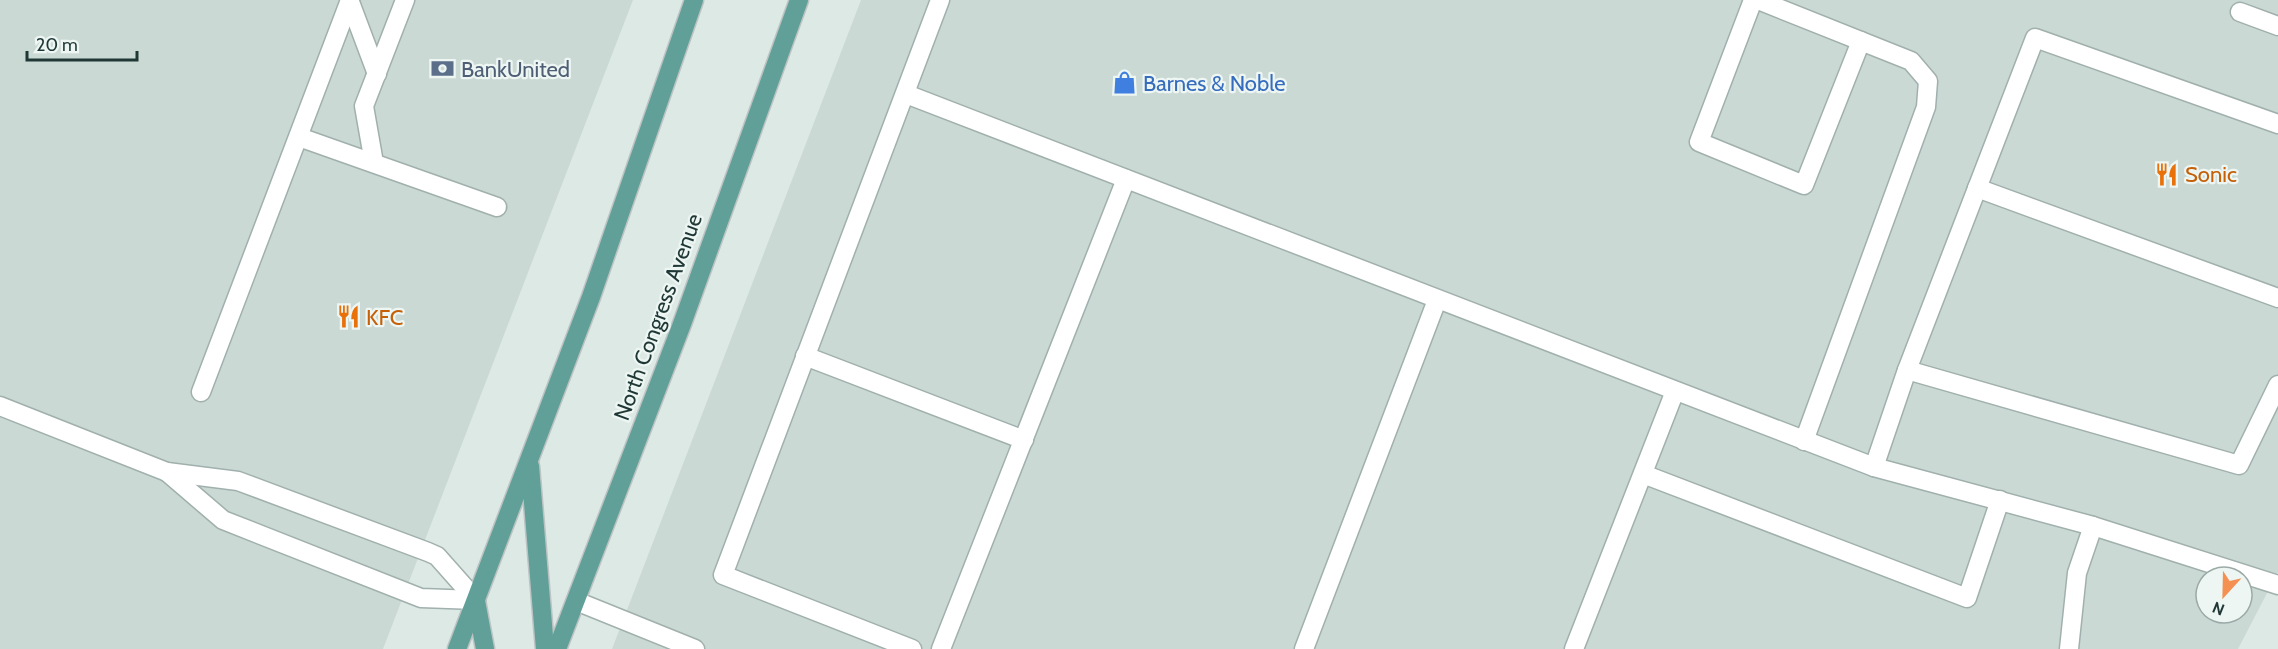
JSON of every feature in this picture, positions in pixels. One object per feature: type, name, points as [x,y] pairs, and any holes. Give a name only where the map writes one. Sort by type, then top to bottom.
[{"type":"main road","points":[[457,649],[591,297],[694,0]]},
{"type":"main road","name":"North Congress Avenue","points":[[557,649],[682,324],[799,0]]},
{"type":"main road","points":[[530,461],[545,649]]},
{"type":"main road","points":[[476,600],[485,649]]},
{"type":"lane","points":[[374,163],[364,106],[405,0]]},
{"type":"lane","points":[[912,649],[723,575],[940,0]]},
{"type":"lane","points":[[1753,0],[1699,142],[1804,184],[1861,41]]},
{"type":"lane","points":[[1758,0],[1911,61],[1928,81],[1926,107],[1804,441]]},
{"type":"lane","points":[[350,1],[377,74]]},
{"type":"lane","points":[[201,392],[350,1]]},
{"type":"lane","points":[[2240,12],[2278,26]]},
{"type":"lane","points":[[1874,467],[1907,370],[2035,38],[2278,124]]},
{"type":"lane","points":[[906,94],[1874,467],[2093,526],[2278,585]]},
{"type":"lane","points":[[299,137],[497,207]]},
{"type":"lane","points":[[941,649],[1126,178]]},
{"type":"lane","points":[[1977,188],[2278,298]]},
{"type":"lane","points":[[1304,649],[1437,300]]},
{"type":"lane","points":[[805,356],[1024,440]]},
{"type":"lane","points":[[1907,370],[2239,465],[2278,385]]},
{"type":"lane","points":[[1574,649],[1675,391]]},
{"type":"lane","points":[[0,406],[167,472],[237,481],[428,552],[437,556],[476,600]]},
{"type":"lane","points":[[167,472],[223,520],[421,598],[476,600]]},
{"type":"lane","points":[[1643,474],[1967,598],[2000,500]]},
{"type":"lane","points":[[2069,649],[2077,573],[2093,526]]},
{"type":"lane","points":[[576,601],[695,649]]},
{"type":"shaded area","points":[[0,0],[633,0],[383,649],[0,649]]},
{"type":"shaded area","points":[[861,0],[2278,0],[2278,572],[2254,618],[2254,565],[2194,565],[2194,625],[2250,625],[2238,649],[612,649]]},
{"type":"place","name":"BankUnited","points":[[443,69]]},
{"type":"place","name":"Barnes & Noble","points":[[1125,83]]},
{"type":"place","name":"Sonic","points":[[2167,174]]},
{"type":"place","name":"KFC","points":[[348,317]]}]
